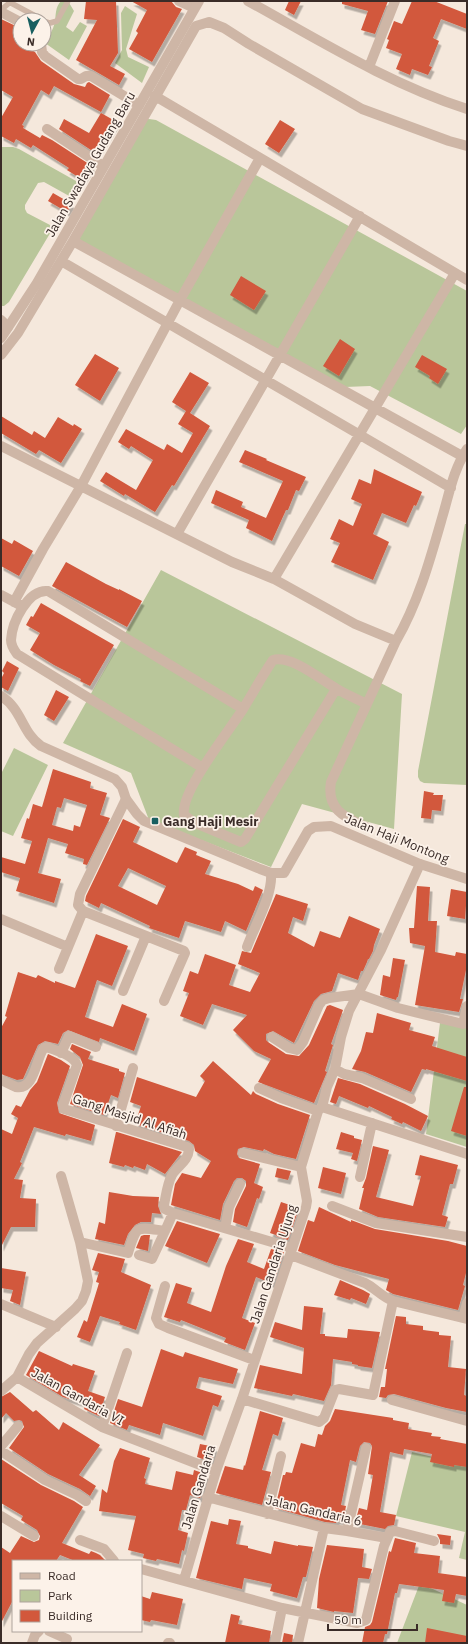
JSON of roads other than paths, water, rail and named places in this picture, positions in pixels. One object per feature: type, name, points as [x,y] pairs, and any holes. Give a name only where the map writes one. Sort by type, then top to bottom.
[{"type":"street","points":[[179,1],[196,5]]},
{"type":"street","points":[[248,1],[369,67],[426,95],[467,109]]},
{"type":"street","points":[[369,67],[396,1]]},
{"type":"street","name":"Jalan Swadaya Gudang Baru","points":[[1,338],[5,324],[37,283],[196,5]]},
{"type":"street","points":[[1,11],[12,17]]},
{"type":"street","points":[[1,355],[18,333],[73,241],[196,26],[210,22],[224,28],[362,109],[449,142],[467,146]]},
{"type":"street","points":[[42,52],[45,56],[78,79],[91,76],[139,105]]},
{"type":"street","points":[[155,96],[467,280]]},
{"type":"street","points":[[47,129],[103,166]]},
{"type":"street","points":[[203,768],[17,654],[12,647],[11,641],[18,618],[18,605],[43,549],[81,486],[180,300],[260,158]]},
{"type":"street","points":[[177,534],[360,216]]},
{"type":"street","points":[[73,241],[376,409],[465,453],[451,488],[424,576],[405,626],[396,641],[368,704],[333,776],[330,790],[332,802],[343,816],[368,828]]},
{"type":"street","points":[[61,261],[451,488]]},
{"type":"street","points":[[274,579],[376,409],[455,273]]},
{"type":"street","points":[[1,446],[232,562],[274,579],[355,624],[396,641]]},
{"type":"street","points":[[18,605],[42,590],[48,591],[243,709]]},
{"type":"street","points":[[1,595],[18,605]]},
{"type":"street","points":[[336,689],[251,831],[241,842],[195,823],[184,815],[183,809],[187,799],[203,768],[243,709],[273,660],[286,660],[313,674],[336,689],[368,704]]},
{"type":"street","points":[[1,696],[13,706],[32,740],[41,746],[115,779],[122,787],[126,799],[136,814],[144,821],[153,826],[271,873],[272,880],[268,897],[247,947]]},
{"type":"street","points":[[126,799],[80,894],[78,905],[83,911],[180,949],[185,953],[164,1001]]},
{"type":"street","name":"Jalan Haji Montong","points":[[271,873],[280,874],[287,870],[308,831],[314,827],[331,826],[420,864],[467,879]]},
{"type":"street","name":"Jalan Gandaria Ujung","points":[[254,1360],[307,1201],[301,1167],[327,1087],[335,1069],[342,1031],[351,1007],[359,994],[420,864]]},
{"type":"street","points":[[59,969],[83,911]]},
{"type":"street","points":[[1,919],[68,947]]},
{"type":"street","points":[[123,991],[146,936]]},
{"type":"street","points":[[272,1038],[289,1048],[297,1050],[303,1042],[316,1010],[323,1000],[329,998],[359,994],[398,1008],[463,1024],[467,1006]]},
{"type":"street","points":[[61,1053],[69,1036],[96,1047]]},
{"type":"street","name":"Gang Masjid Al Afiah","points":[[1,1080],[16,1087],[26,1085],[34,1075],[43,1048],[47,1047],[61,1053],[76,1062],[77,1065],[63,1105],[64,1109],[187,1147],[189,1149],[188,1156],[171,1177],[164,1206],[173,1213]]},
{"type":"street","points":[[116,1126],[133,1068]]},
{"type":"street","points":[[335,1069],[344,1074],[362,1078],[410,1098]]},
{"type":"street","points":[[259,1088],[281,1098],[372,1123],[467,1154]]},
{"type":"street","points":[[360,1177],[372,1123]]},
{"type":"street","points":[[243,1153],[301,1167]]},
{"type":"street","points":[[1,1392],[17,1377],[29,1354],[37,1343],[68,1315],[82,1300],[86,1291],[88,1281],[80,1242],[61,1176]]},
{"type":"street","points":[[225,1228],[229,1207],[240,1184]]},
{"type":"street","points":[[332,1206],[376,1223],[467,1237]]},
{"type":"street","points":[[139,1255],[152,1259],[173,1213],[225,1228],[291,1252],[365,1283],[385,1298],[393,1301],[465,1318],[467,1304]]},
{"type":"street","points":[[80,1242],[128,1253],[134,1233],[137,1230],[143,1228],[165,1231]]},
{"type":"street","points":[[165,1286],[156,1318],[159,1324],[254,1360]]},
{"type":"street","points":[[242,1398],[319,1422],[324,1418],[335,1390],[373,1395],[393,1301]]},
{"type":"street","points":[[1,1304],[56,1327]]},
{"type":"street","points":[[102,1427],[127,1354]]},
{"type":"street","name":"Jalan Gandaria","points":[[184,1580],[207,1497],[254,1360]]},
{"type":"street","name":"Jalan Gandaria VI","points":[[17,1377],[102,1427],[216,1471]]},
{"type":"street","points":[[392,1400],[467,1421]]},
{"type":"street","points":[[1,1446],[18,1426]]},
{"type":"street","points":[[347,1531],[366,1448]]},
{"type":"street","points":[[1,1451],[45,1480],[77,1495],[86,1501]]},
{"type":"street","points":[[267,1514],[281,1456]]},
{"type":"street","name":"Jalan Gandaria 6","points":[[207,1497],[324,1528],[387,1538],[390,1532],[395,1531],[434,1541]]},
{"type":"street","points":[[1,1516],[34,1536]]},
{"type":"street","points":[[298,1643],[324,1528]]},
{"type":"street","points":[[142,1569],[282,1608],[357,1623],[366,1620],[387,1538]]},
{"type":"street","points":[[80,1540],[104,1549],[113,1560]]},
{"type":"street","points":[[275,1643],[282,1608]]},
{"type":"street","points":[[32,1643],[38,1632]]},
{"type":"street","points":[[52,1632],[68,1638]]},
{"type":"lane","points":[[52,22],[58,21],[68,1]]},
{"type":"lane","points":[[1,11],[6,5],[11,3],[28,12]]},
{"type":"place","name":"Gang Haji Mesir","points":[[155,821]]}]
